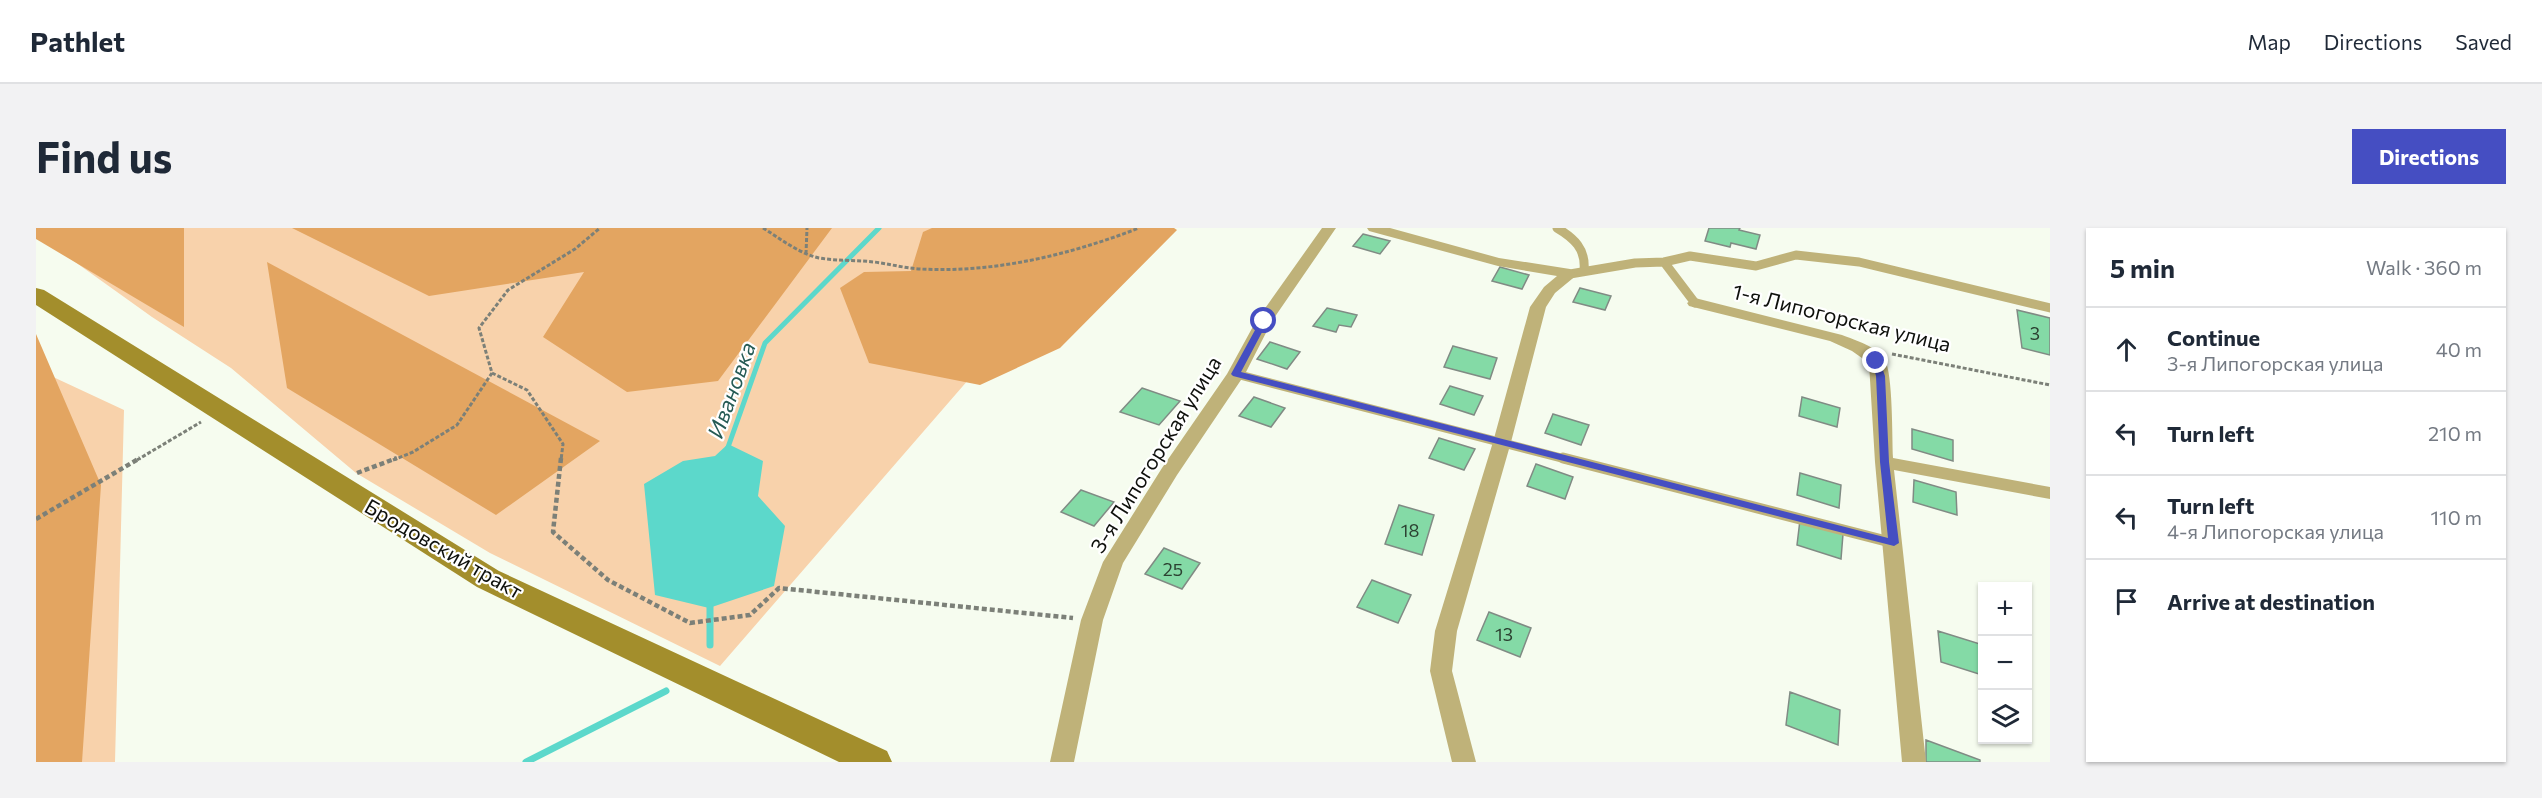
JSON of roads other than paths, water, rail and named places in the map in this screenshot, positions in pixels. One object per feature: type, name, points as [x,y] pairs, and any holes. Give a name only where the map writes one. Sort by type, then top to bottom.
[{"type":"street","name":"3-я Липогорская улица","points":[[1062,762],[1092,620],[1113,562],[1168,472],[1236,374],[1264,321],[1329,228]]},
{"type":"street","points":[[1374,228],[1498,262],[1577,272]]},
{"type":"street","points":[[1464,762],[1441,671],[1446,630],[1502,442],[1538,307],[1549,290],[1577,272]]},
{"type":"street","name":"Бродовский тракт","points":[[36,295],[488,579],[874,762]]},
{"type":"street","name":"1-я Липогорская улица","points":[[1695,303],[1809,330],[1858,347],[1876,361],[1880,376],[1884,462]]},
{"type":"street","points":[[1914,762],[1894,543],[1884,462],[2050,493]]},
{"type":"lane","points":[[1557,228],[1570,235],[1582,248],[1586,259],[1577,272]]},
{"type":"lane","points":[[1577,272],[1635,263],[1664,262],[1690,256],[1756,266],[1796,255],[1859,262],[2050,308]]},
{"type":"lane","points":[[1664,262],[1695,303]]},
{"type":"lane","points":[[1236,374],[1894,543]]},
{"type":"water","points":[[728,444],[763,461],[758,496],[785,526],[774,586],[709,608],[655,595],[644,484],[683,461],[715,456]]},
{"type":"waterway","name":"Ивановка","points":[[727,450],[765,343],[879,228]]},
{"type":"waterway","name":"Ивановка","points":[[710,603],[710,645]]},
{"type":"waterway","name":"Ивановка","points":[[526,762],[666,691]]}]
